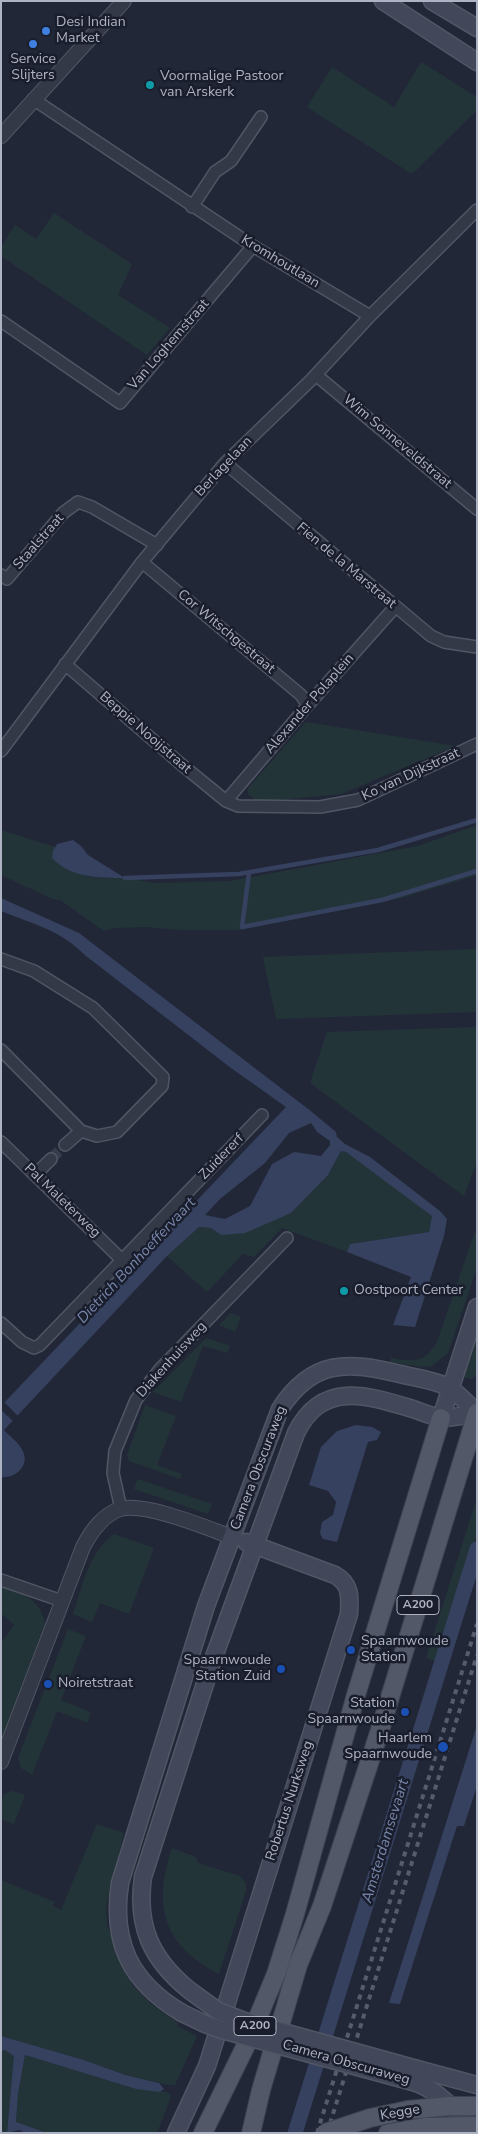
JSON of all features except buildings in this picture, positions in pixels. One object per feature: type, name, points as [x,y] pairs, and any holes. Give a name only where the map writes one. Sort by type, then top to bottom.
[{"type":"main road","points":[[383,1],[477,62]]},
{"type":"main road","points":[[432,1],[477,28]]},
{"type":"main road","points":[[442,1418],[477,1307]]},
{"type":"main road","name":"Camera Obscuraweg","points":[[477,1413],[450,1388],[432,1381],[357,1365],[333,1367],[306,1378],[289,1396],[280,1409],[206,1606],[170,1728],[120,1883],[117,1915],[120,1938],[134,1970],[151,1990],[167,2004],[205,2024],[222,2030],[415,2075],[477,2085]]},
{"type":"main road","name":"Camera Obscuraweg","points":[[475,2125],[415,2075],[247,2022],[218,2011],[189,1990],[162,1965],[152,1948],[144,1928],[140,1904],[141,1890],[150,1849],[188,1734],[296,1433],[306,1418],[322,1402],[343,1395],[363,1396],[442,1418],[477,1413]]},
{"type":"main road","name":"A200","points":[[250,2133],[298,1965],[322,1906],[380,1730],[477,1413]]},
{"type":"main road","name":"A200","points":[[203,2133],[249,2039],[279,1966],[296,1914],[356,1695],[442,1418]]},
{"type":"main road","name":"Robertus Nurksweg","points":[[176,2133],[207,2066],[349,1614],[349,1591],[343,1580],[335,1575],[232,1537]]},
{"type":"main road","name":"Kegge","points":[[325,2133],[370,2118],[408,2110],[450,2106],[477,2106]]},
{"type":"main road","name":"Kegge","points":[[388,2133],[411,2128],[475,2125]]},
{"type":"street","points":[[1,136],[124,1]]},
{"type":"street","name":"Kromhoutlaan","points":[[33,99],[154,179],[192,207],[370,316]]},
{"type":"street","points":[[192,207],[215,172],[231,161],[261,117]]},
{"type":"street","name":"Berlagelaan","points":[[1,750],[142,562],[225,463],[316,375],[370,316],[477,210]]},
{"type":"street","name":"Van Loghemstraat","points":[[1,320],[120,403],[253,246]]},
{"type":"street","name":"Wim Sonneveldstraat","points":[[316,375],[477,509]]},
{"type":"street","name":"Fien de la Marstraat","points":[[225,463],[395,608],[437,640],[477,647]]},
{"type":"street","name":"Staalstraat","points":[[1,575],[7,579],[63,513],[78,502],[92,507],[157,545]]},
{"type":"street","name":"Cor Witschgestraat","points":[[142,562],[301,695],[308,704]]},
{"type":"street","name":"Alexander Polaplein","points":[[226,801],[308,704],[395,608]]},
{"type":"street","name":"Beppie Nooijstraat","points":[[65,664],[226,801]]},
{"type":"street","name":"Ko van Dijkstraat","points":[[226,801],[238,806],[320,807],[358,800],[477,744]]},
{"type":"street","points":[[1,959],[34,972],[93,1008],[163,1077],[162,1086],[117,1132],[97,1136],[81,1131],[1,1050]]},
{"type":"street","name":"Zuidererf","points":[[1,1323],[22,1342],[34,1348],[40,1345],[262,1115]]},
{"type":"street","points":[[65,1145],[81,1131]]},
{"type":"street","name":"Pal Maleterweg","points":[[1,1142],[123,1261]]},
{"type":"street","points":[[35,1175],[51,1159]]},
{"type":"street","name":"Diakenhuisweg","points":[[121,1509],[113,1473],[115,1451],[136,1400],[160,1369],[287,1238]]},
{"type":"street","points":[[1,1762],[83,1547],[92,1531],[102,1521],[121,1509],[140,1508],[232,1537]]},
{"type":"street","points":[[1,1580],[62,1601]]},
{"type":"shaded area","points":[[421,62],[477,97],[477,110],[412,174],[307,107],[332,67],[394,107]]},
{"type":"shaded area","points":[[54,213],[132,264],[118,295],[170,328],[147,355],[1,256],[1,247],[15,225],[36,239]]},
{"type":"shaded area","points":[[306,722],[456,746],[341,794],[257,802],[248,794],[248,788]]},
{"type":"shaded area","points":[[477,825],[477,875],[401,898],[240,930],[179,930],[147,927],[114,928],[104,931],[60,900],[53,899],[1,875],[1,830],[55,847],[53,851],[57,863],[87,876],[125,878],[154,883],[230,881],[418,846]]},
{"type":"shaded area","points":[[477,949],[477,1012],[276,1019],[263,957]]},
{"type":"shaded area","points":[[477,1027],[477,1162],[464,1196],[310,1083],[327,1032]]},
{"type":"shaded area","points":[[341,1151],[346,1152],[428,1212],[432,1216],[429,1232],[350,1244],[347,1252],[282,1228],[254,1257],[243,1254],[207,1292],[167,1256],[199,1227],[211,1228],[221,1235],[291,1213],[328,1175]]},
{"type":"shaded area","points":[[477,1231],[477,1268],[448,1353],[432,1366],[422,1367],[390,1362],[391,1358],[412,1360],[423,1357],[428,1354],[437,1342],[474,1234]]},
{"type":"shaded area","points":[[231,1313],[241,1317],[235,1332],[219,1325]]},
{"type":"shaded area","points":[[206,1338],[230,1346],[227,1353],[203,1346],[181,1402],[153,1392]]},
{"type":"shaded area","points":[[477,1339],[477,1375],[471,1379],[464,1377]]},
{"type":"shaded area","points":[[145,1405],[176,1416],[157,1465],[182,1474],[180,1479],[129,1461],[127,1455]]},
{"type":"shaded area","points":[[138,1479],[212,1504],[208,1514],[134,1489]]},
{"type":"shaded area","points":[[477,1498],[477,1534],[438,1662],[426,1658]]},
{"type":"shaded area","points":[[114,1534],[154,1548],[129,1614],[100,1603],[92,1622],[73,1614],[92,1560],[105,1542]]},
{"type":"shaded area","points":[[1,1587],[17,1592],[35,1602],[45,1623],[1,1741],[1,1643],[14,1625],[1,1613]]},
{"type":"shaded area","points":[[68,1629],[86,1636],[61,1700],[90,1712],[88,1723],[57,1711],[32,1775],[21,1768],[18,1758]]},
{"type":"shaded area","points":[[12,1791],[25,1795],[14,1824],[1,1819],[1,1802],[4,1794]]},
{"type":"shaded area","points":[[97,1824],[124,1833],[106,1906],[107,1926],[115,1942],[120,1963],[134,1987],[151,2004],[178,2023],[177,2026],[197,2036],[175,2085],[125,2075],[84,2060],[1,2036],[1,1880],[55,1902],[53,1906],[61,1910]]},
{"type":"shaded area","points":[[172,1848],[196,1857],[198,1863],[240,1876],[246,1883],[246,1891],[219,1974],[200,1963],[185,1950],[174,1936],[167,1922],[163,1905],[163,1888]]},
{"type":"shaded area","points":[[5,2050],[14,2056],[14,2062],[7,2133],[1,2133],[1,2051]]},
{"type":"shaded area","points":[[25,2055],[136,2089],[167,2092],[171,2095],[157,2133],[47,2133],[16,2123],[18,2094]]},
{"type":"water","points":[[73,840],[88,855],[125,878],[86,875],[67,870],[59,865],[52,858],[53,851],[57,844]]},
{"type":"water","points":[[1,898],[79,933],[312,1112],[336,1132],[337,1137],[345,1144],[370,1157],[440,1211],[447,1219],[444,1236],[415,1327],[393,1325],[411,1277],[347,1252],[350,1244],[429,1232],[432,1216],[346,1152],[341,1151],[328,1175],[291,1213],[245,1233],[221,1235],[211,1228],[199,1227],[167,1256],[4,1430],[19,1445],[25,1459],[24,1464],[17,1473],[1,1477],[1,1406],[286,1107],[231,1068],[66,940],[46,929],[1,911]],"holes":[[[311,1123],[317,1132],[330,1141],[330,1145],[321,1156],[294,1152],[272,1164],[250,1206],[225,1219],[205,1215],[220,1199],[265,1163],[289,1133]]]},
{"type":"water","points":[[356,1425],[372,1427],[381,1432],[377,1440],[368,1442],[337,1542],[323,1539],[320,1533],[322,1522],[333,1515],[336,1502],[328,1491],[309,1485],[321,1447],[337,1431]]},
{"type":"water","points":[[477,1725],[477,1786],[464,1826],[457,1826],[400,2004],[389,2003]]},
{"type":"water","points":[[1,2036],[84,2060],[125,2075],[159,2083],[164,2089],[160,2092],[136,2089],[25,2055],[18,2094],[16,2122],[47,2133],[26,2133],[19,2130],[7,2133],[14,2056],[5,2050],[1,2051]]},
{"type":"pier","points":[[4,1402],[18,1416],[13,1421],[1,1410],[1,1405]]},
{"type":"waterway","points":[[125,878],[239,874],[378,850],[477,820]]},
{"type":"waterway","points":[[249,873],[242,927],[382,900],[477,871]]},
{"type":"waterway","name":"Amsterdamsevaart","points":[[295,2133],[477,1549]]},
{"type":"tunnel","points":[[51,1159],[65,1145]]},
{"type":"railway","points":[[317,2133],[477,1624]]},
{"type":"railway","points":[[327,2133],[477,1655]]},
{"type":"place","name":"Desi Indian Market","points":[[46,31]]},
{"type":"place","name":"Service Slijters","points":[[33,44]]},
{"type":"place","name":"Voormalige Pastoor van Arskerk","points":[[150,85]]},
{"type":"place","name":"Oostpoort Center","points":[[344,1291]]},
{"type":"place","name":"Spaarnwoude Station","points":[[351,1650]]},
{"type":"place","name":"Spaarnwoude Station Zuid","points":[[281,1669]]},
{"type":"place","name":"Noiretstraat","points":[[48,1684]]},
{"type":"place","name":"Station Spaarnwoude","points":[[405,1712]]},
{"type":"place","name":"Haarlem Spaarnwoude","points":[[443,1747]]},
{"type":"water label","name":"Dietrich Bonhoeffervaart","points":[[137,1261]]}]
